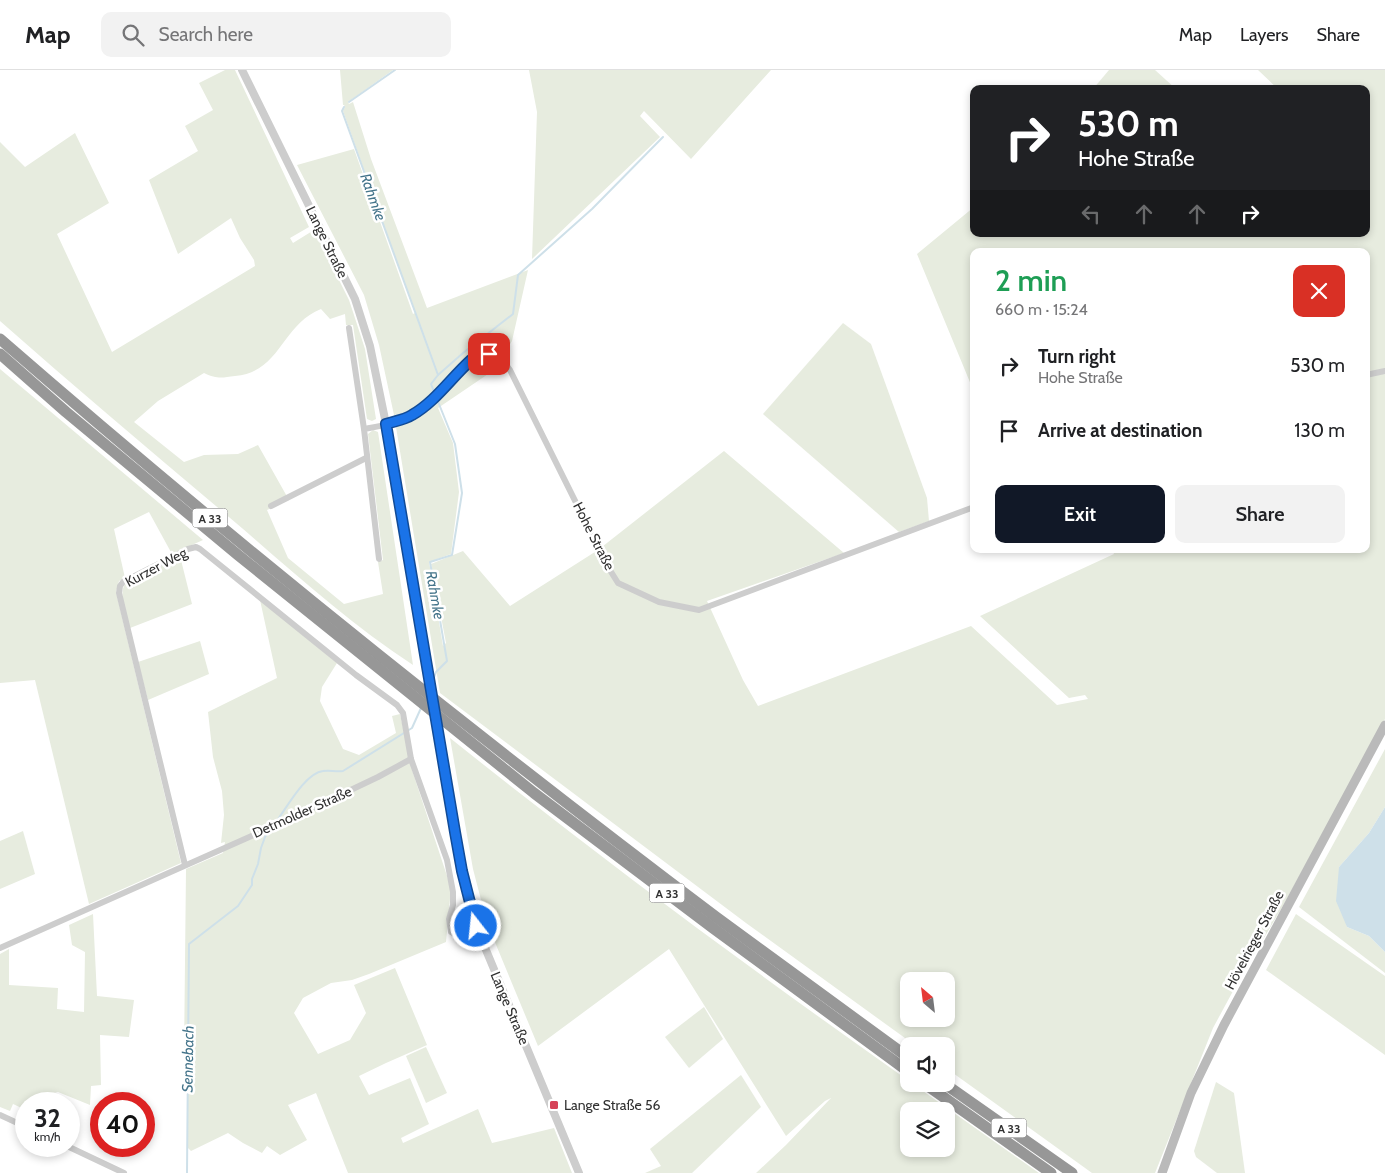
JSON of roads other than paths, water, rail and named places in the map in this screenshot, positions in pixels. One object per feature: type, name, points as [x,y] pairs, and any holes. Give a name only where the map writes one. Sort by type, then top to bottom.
[{"type":"highway","name":"A 33","points":[[0,339],[422,697]]},
{"type":"highway","name":"A 33","points":[[0,354],[238,556],[431,704],[900,1051]]},
{"type":"highway","name":"A 33","points":[[431,704],[534,793],[900,1065]]},
{"type":"highway","name":"A 33","points":[[955,1091],[1072,1173]]},
{"type":"highway","name":"A 33","points":[[936,1092],[1051,1173]]},
{"type":"main road","name":"Hövelrieger Straße","points":[[1162,1173],[1191,1093],[1215,1043],[1385,725]]},
{"type":"street","name":"Lange Straße","points":[[242,70],[355,299],[370,346],[386,424],[462,871],[476,926],[579,1173]]},
{"type":"street","points":[[349,328],[364,429],[379,558]]},
{"type":"street","name":"Hohe Straße","points":[[386,424],[402,420],[414,414],[477,356],[489,354],[502,359],[510,370],[608,567],[618,583],[660,602],[699,610],[970,508]]},
{"type":"street","points":[[1370,374],[1385,371]]},
{"type":"street","points":[[364,429],[386,424]]},
{"type":"street","points":[[271,506],[366,458]]},
{"type":"street","name":"Kurzer Weg","points":[[186,866],[119,593],[120,586],[124,582],[188,549],[196,547],[200,549],[396,705],[403,713],[411,759]]},
{"type":"street","points":[[411,759],[447,860],[453,892],[453,905],[449,919],[451,932],[456,935],[476,926]]},
{"type":"street","name":"Detmolder Straße","points":[[0,948],[266,830],[378,777],[411,759]]},
{"type":"street","points":[[0,1115],[15,1122]]},
{"type":"street","points":[[80,1152],[124,1173]]},
{"type":"waterway","name":"Rahmke","points":[[349,102],[395,70]]},
{"type":"waterway","name":"Rahmke","points":[[344,107],[342,111],[438,375],[431,384],[455,444],[462,493],[452,555],[430,562],[447,661],[436,672],[432,683]]},
{"type":"waterway","points":[[438,375],[513,314],[518,275],[592,209],[663,137]]},
{"type":"waterway","name":"Rahmke","points":[[276,822],[296,792],[309,778],[323,771],[343,771],[412,728],[421,708]]},
{"type":"waterway","name":"Sennebach","points":[[187,1173],[189,944],[238,906],[252,885],[261,848],[270,830]]},
{"type":"place","name":"Lange Straße 56","points":[[554,1105]]}]
